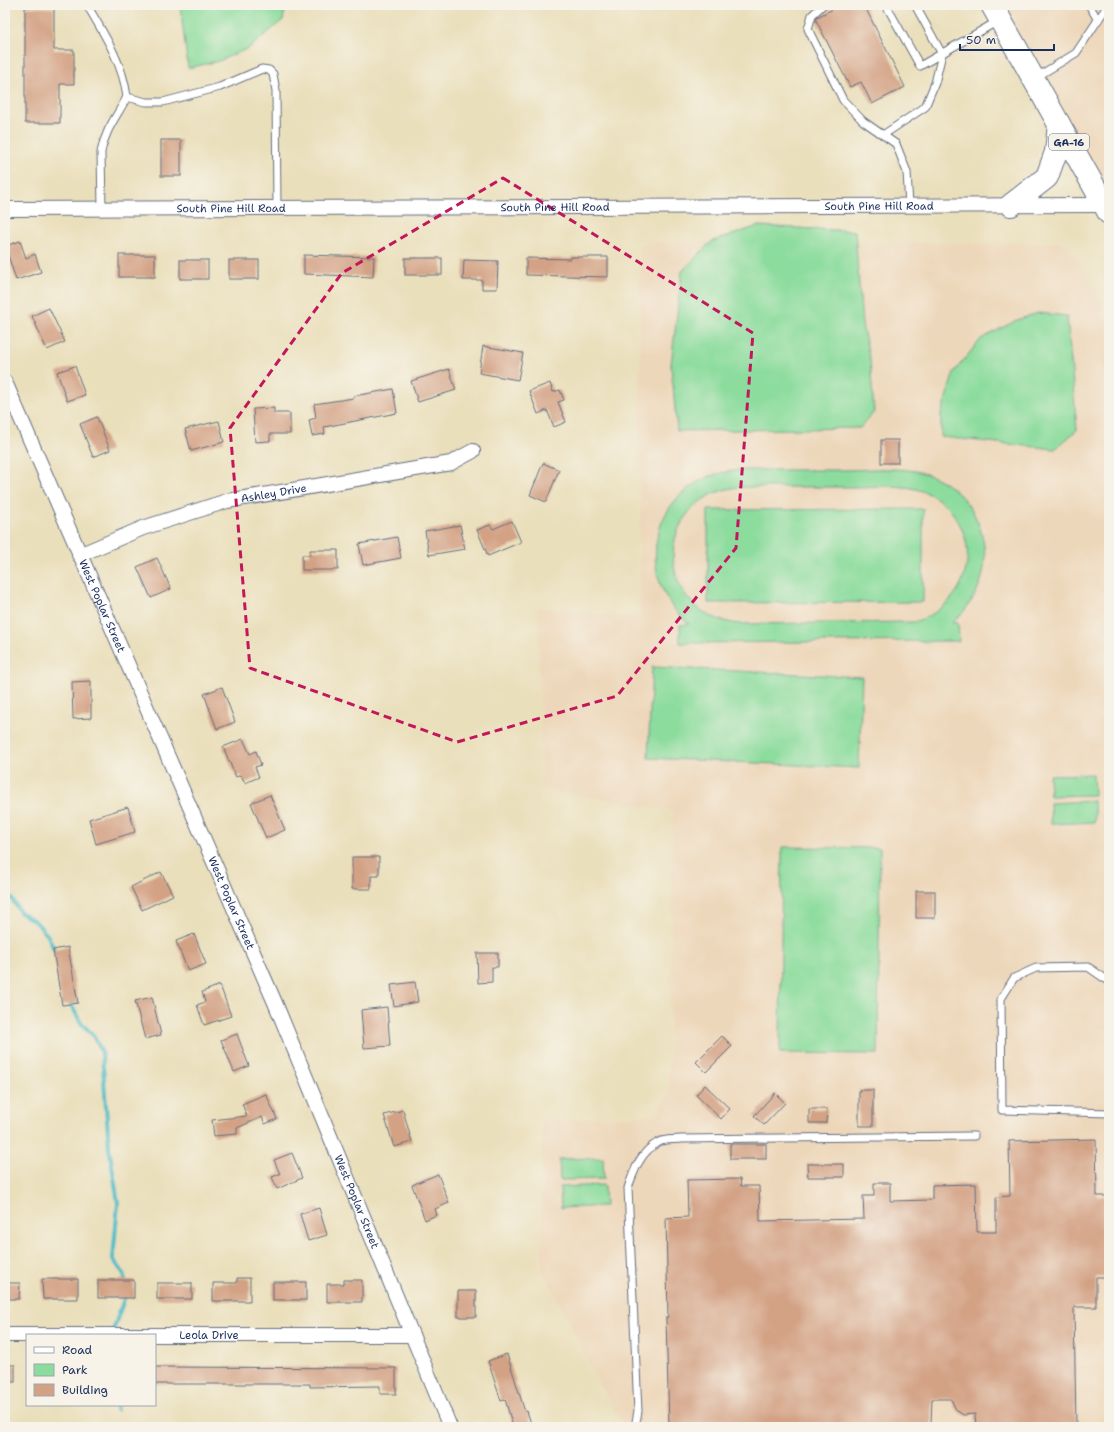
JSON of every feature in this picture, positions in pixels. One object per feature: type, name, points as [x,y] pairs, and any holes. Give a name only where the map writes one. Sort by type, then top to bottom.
[{"type":"main road","points":[[996,13],[1033,79]]},
{"type":"main road","name":"GA-16","points":[[1033,79],[1107,208]]},
{"type":"main road","points":[[1011,205],[1047,176],[1056,152],[1059,124]]},
{"type":"street","name":"South Pine Hill Road","points":[[5,209],[1011,205],[1107,208]]},
{"type":"street","name":"West Poplar Street","points":[[5,382],[276,1005],[450,1427]]},
{"type":"street","name":"Ashley Drive","points":[[79,554],[143,528],[227,501],[451,463],[473,451]]},
{"type":"street","name":"Leola Drive","points":[[5,1334],[26,1334]]},
{"type":"street","name":"Leola Drive","points":[[156,1334],[412,1335]]},
{"type":"lane","points":[[87,5],[124,75],[127,97],[110,124],[101,152],[102,209]]},
{"type":"lane","points":[[823,5],[812,15],[808,29],[843,100],[863,121],[896,144],[907,172],[909,206]]},
{"type":"lane","points":[[886,5],[920,66],[942,54],[996,13]]},
{"type":"lane","points":[[883,135],[925,107],[935,83],[942,54],[915,5]]},
{"type":"lane","points":[[1089,5],[1098,20]]},
{"type":"lane","points":[[1033,79],[1076,53],[1108,5]]},
{"type":"lane","points":[[127,97],[146,102],[163,102],[220,87],[262,69],[269,70],[273,74],[276,91],[277,208]]},
{"type":"lane","points":[[1109,984],[1107,980],[1088,967],[1036,968],[1014,978],[1001,999],[1002,1110],[1109,1113]]},
{"type":"lane","points":[[635,1427],[638,1411],[628,1188],[634,1167],[648,1150],[660,1142],[681,1138],[974,1136]]},
{"type":"highlighted area","points":[[503,178],[753,333],[736,548],[617,696],[457,742],[250,668],[230,428],[342,273]]},
{"type":"shaded area","points":[[998,5],[1109,5],[1109,226],[1094,199]]},
{"type":"shaded area","points":[[640,243],[1068,243],[1109,318],[1109,1427],[624,1427],[590,1366],[542,1269],[542,1121],[655,1115],[669,1093],[673,811],[542,789],[538,608],[640,618]]},
{"type":"green space","points":[[180,5],[286,5],[283,20],[249,48],[219,61],[188,68]]},
{"type":"green space","points":[[758,226],[855,231],[862,324],[870,360],[874,412],[860,428],[677,431],[671,365],[682,271],[711,242]]},
{"type":"green space","points":[[1038,313],[1067,316],[1077,430],[1055,449],[941,437],[941,414],[954,372],[981,339],[1017,320]]},
{"type":"green space","points":[[739,470],[906,470],[915,471],[941,480],[952,488],[962,497],[977,520],[981,532],[985,557],[984,568],[978,589],[967,607],[952,623],[958,623],[959,641],[680,643],[680,625],[689,624],[673,607],[662,588],[656,567],[656,546],[661,526],[671,507],[686,490],[710,476]],"holes":[[[899,486],[925,492],[935,497],[953,513],[964,533],[967,545],[967,556],[963,578],[959,587],[948,602],[932,614],[914,622],[741,624],[712,617],[691,601],[678,580],[673,557],[677,533],[689,512],[710,495],[739,487]]]},
{"type":"green space","points":[[923,509],[923,602],[708,603],[708,510]]},
{"type":"green space","points":[[652,667],[862,677],[859,768],[648,758]]},
{"type":"green space","points":[[1093,774],[1094,795],[1050,796],[1049,775]]},
{"type":"green space","points":[[1094,801],[1095,822],[1051,824],[1050,803]]},
{"type":"green space","points":[[782,847],[880,848],[878,1054],[780,1053]]},
{"type":"green space","points":[[603,1158],[604,1179],[560,1180],[559,1159]]},
{"type":"green space","points":[[604,1185],[605,1206],[561,1208],[560,1187]]},
{"type":"building","points":[[841,5],[864,5],[905,87],[872,104],[861,82],[850,87],[816,20],[817,17]]},
{"type":"building","points":[[25,7],[54,8],[54,50],[74,50],[74,84],[60,84],[60,123],[25,123]]},
{"type":"building","points":[[161,140],[181,140],[181,176],[161,176]]},
{"type":"building","points":[[20,241],[26,258],[35,254],[41,272],[16,280],[5,246]]},
{"type":"building","points":[[119,255],[155,255],[155,277],[119,277]]},
{"type":"building","points":[[304,255],[374,257],[373,277],[304,274]]},
{"type":"building","points":[[571,257],[608,257],[608,277],[526,275],[526,258],[571,259]]},
{"type":"building","points":[[405,258],[442,258],[442,275],[405,275]]},
{"type":"building","points":[[180,260],[208,260],[208,279],[180,279]]},
{"type":"building","points":[[229,260],[259,260],[259,279],[229,279]]},
{"type":"building","points":[[464,260],[498,261],[497,289],[482,289],[482,280],[463,280]]},
{"type":"building","points":[[49,308],[65,342],[47,350],[32,316]]},
{"type":"building","points":[[483,346],[523,353],[518,380],[479,373]]},
{"type":"building","points":[[75,366],[85,395],[67,401],[57,372]]},
{"type":"building","points":[[449,369],[456,390],[418,402],[411,381]]},
{"type":"building","points":[[550,383],[553,392],[560,390],[564,400],[558,402],[566,422],[554,427],[547,410],[538,414],[529,391]]},
{"type":"building","points":[[393,389],[397,413],[324,427],[325,434],[312,436],[309,420],[316,418],[314,404],[354,398],[354,396]]},
{"type":"building","points":[[274,408],[274,413],[290,413],[290,434],[270,434],[270,441],[255,442],[253,409]]},
{"type":"building","points":[[97,417],[110,450],[93,457],[80,424]]},
{"type":"building","points":[[219,421],[224,442],[191,451],[185,429]]},
{"type":"building","points":[[881,440],[898,440],[898,463],[881,463]]},
{"type":"building","points":[[543,463],[559,470],[546,502],[530,495]]},
{"type":"building","points":[[512,521],[521,542],[488,556],[477,530],[490,525],[493,529]]},
{"type":"building","points":[[460,525],[465,549],[429,555],[425,531]]},
{"type":"building","points":[[397,537],[401,558],[363,565],[359,544]]},
{"type":"building","points":[[310,550],[338,550],[338,570],[302,570],[302,555],[310,555]]},
{"type":"building","points":[[157,558],[171,589],[151,598],[137,567]]},
{"type":"building","points":[[91,681],[91,718],[73,719],[72,682]]},
{"type":"building","points":[[222,687],[235,722],[217,729],[204,694]]},
{"type":"building","points":[[243,739],[250,754],[256,751],[261,765],[255,767],[259,777],[245,783],[241,775],[236,777],[223,747]]},
{"type":"building","points":[[270,795],[285,830],[266,838],[251,803]]},
{"type":"building","points":[[128,807],[135,832],[96,844],[89,819]]},
{"type":"building","points":[[352,857],[379,857],[379,876],[371,876],[371,889],[352,889]]},
{"type":"building","points":[[161,872],[173,895],[142,910],[131,887]]},
{"type":"building","points":[[916,891],[935,891],[935,918],[916,918]]},
{"type":"building","points":[[194,934],[206,964],[188,971],[176,941]]},
{"type":"building","points":[[68,947],[78,1003],[62,1005],[53,950]]},
{"type":"building","points":[[477,953],[498,953],[498,967],[492,967],[492,982],[478,983]]},
{"type":"building","points":[[415,982],[418,1002],[394,1006],[391,985]]},
{"type":"building","points":[[220,985],[231,1016],[204,1025],[197,1005],[205,1002],[202,992]]},
{"type":"building","points":[[152,997],[161,1035],[145,1039],[135,1001]]},
{"type":"building","points":[[387,1007],[390,1046],[364,1048],[361,1010]]},
{"type":"building","points":[[237,1034],[249,1066],[234,1072],[221,1040]]},
{"type":"building","points":[[722,1036],[732,1046],[706,1072],[696,1062]]},
{"type":"building","points":[[705,1085],[730,1109],[721,1119],[696,1095]]},
{"type":"building","points":[[859,1090],[873,1090],[873,1126],[859,1126]]},
{"type":"building","points":[[775,1093],[785,1103],[764,1125],[754,1116]]},
{"type":"building","points":[[266,1094],[277,1119],[265,1124],[262,1117],[237,1128],[237,1134],[214,1136],[212,1120],[247,1116],[242,1104]]},
{"type":"building","points":[[809,1109],[827,1109],[826,1123],[809,1123]]},
{"type":"building","points":[[403,1110],[412,1142],[394,1147],[384,1115]]},
{"type":"building","points":[[1096,1139],[1097,1196],[1109,1196],[1109,1277],[1096,1277],[1096,1307],[1074,1307],[1076,1427],[976,1427],[975,1414],[963,1415],[955,1408],[951,1399],[932,1399],[930,1427],[669,1427],[666,1317],[668,1317],[666,1218],[688,1217],[687,1180],[740,1179],[741,1186],[759,1186],[760,1221],[864,1219],[863,1196],[874,1196],[874,1183],[890,1183],[890,1201],[932,1200],[932,1185],[976,1184],[977,1232],[996,1232],[996,1197],[1010,1196],[1009,1141]]},
{"type":"building","points":[[730,1144],[766,1144],[766,1159],[730,1159]]},
{"type":"building","points":[[292,1153],[302,1178],[277,1189],[272,1177],[280,1174],[274,1160]]},
{"type":"building","points":[[807,1164],[844,1164],[844,1177],[808,1177]]},
{"type":"building","points":[[438,1174],[449,1203],[435,1209],[437,1215],[425,1220],[412,1185]]},
{"type":"building","points":[[319,1208],[327,1235],[308,1241],[300,1214]]},
{"type":"building","points":[[237,1278],[250,1278],[250,1301],[213,1301],[213,1283],[237,1283]]},
{"type":"building","points":[[42,1279],[78,1279],[78,1299],[43,1299]]},
{"type":"building","points":[[98,1280],[134,1280],[134,1298],[98,1298]]},
{"type":"building","points":[[344,1280],[362,1280],[362,1302],[327,1302],[327,1284],[344,1284]]},
{"type":"building","points":[[273,1282],[306,1282],[306,1300],[273,1300]]},
{"type":"building","points":[[5,1283],[20,1283],[19,1299],[5,1299]]},
{"type":"building","points":[[157,1283],[192,1283],[192,1299],[157,1299]]},
{"type":"building","points":[[458,1291],[476,1291],[476,1317],[458,1317]]},
{"type":"building","points":[[507,1354],[525,1412],[527,1411],[532,1427],[513,1427],[505,1399],[501,1401],[488,1361]]},
{"type":"building","points":[[5,1365],[15,1365],[15,1382],[5,1382]]},
{"type":"building","points":[[156,1367],[396,1368],[396,1394],[380,1394],[380,1386],[310,1387],[310,1384],[156,1384]]},
{"type":"waterway","points":[[5,881],[10,896],[20,912],[36,922],[48,936],[56,954]]},
{"type":"waterway","points":[[69,1001],[81,1023],[94,1036],[102,1053],[109,1147],[118,1203],[113,1259],[124,1274],[126,1285]]},
{"type":"waterway","points":[[114,1333],[114,1328],[126,1293]]},
{"type":"waterway","points":[[116,1410],[117,1406]]}]
